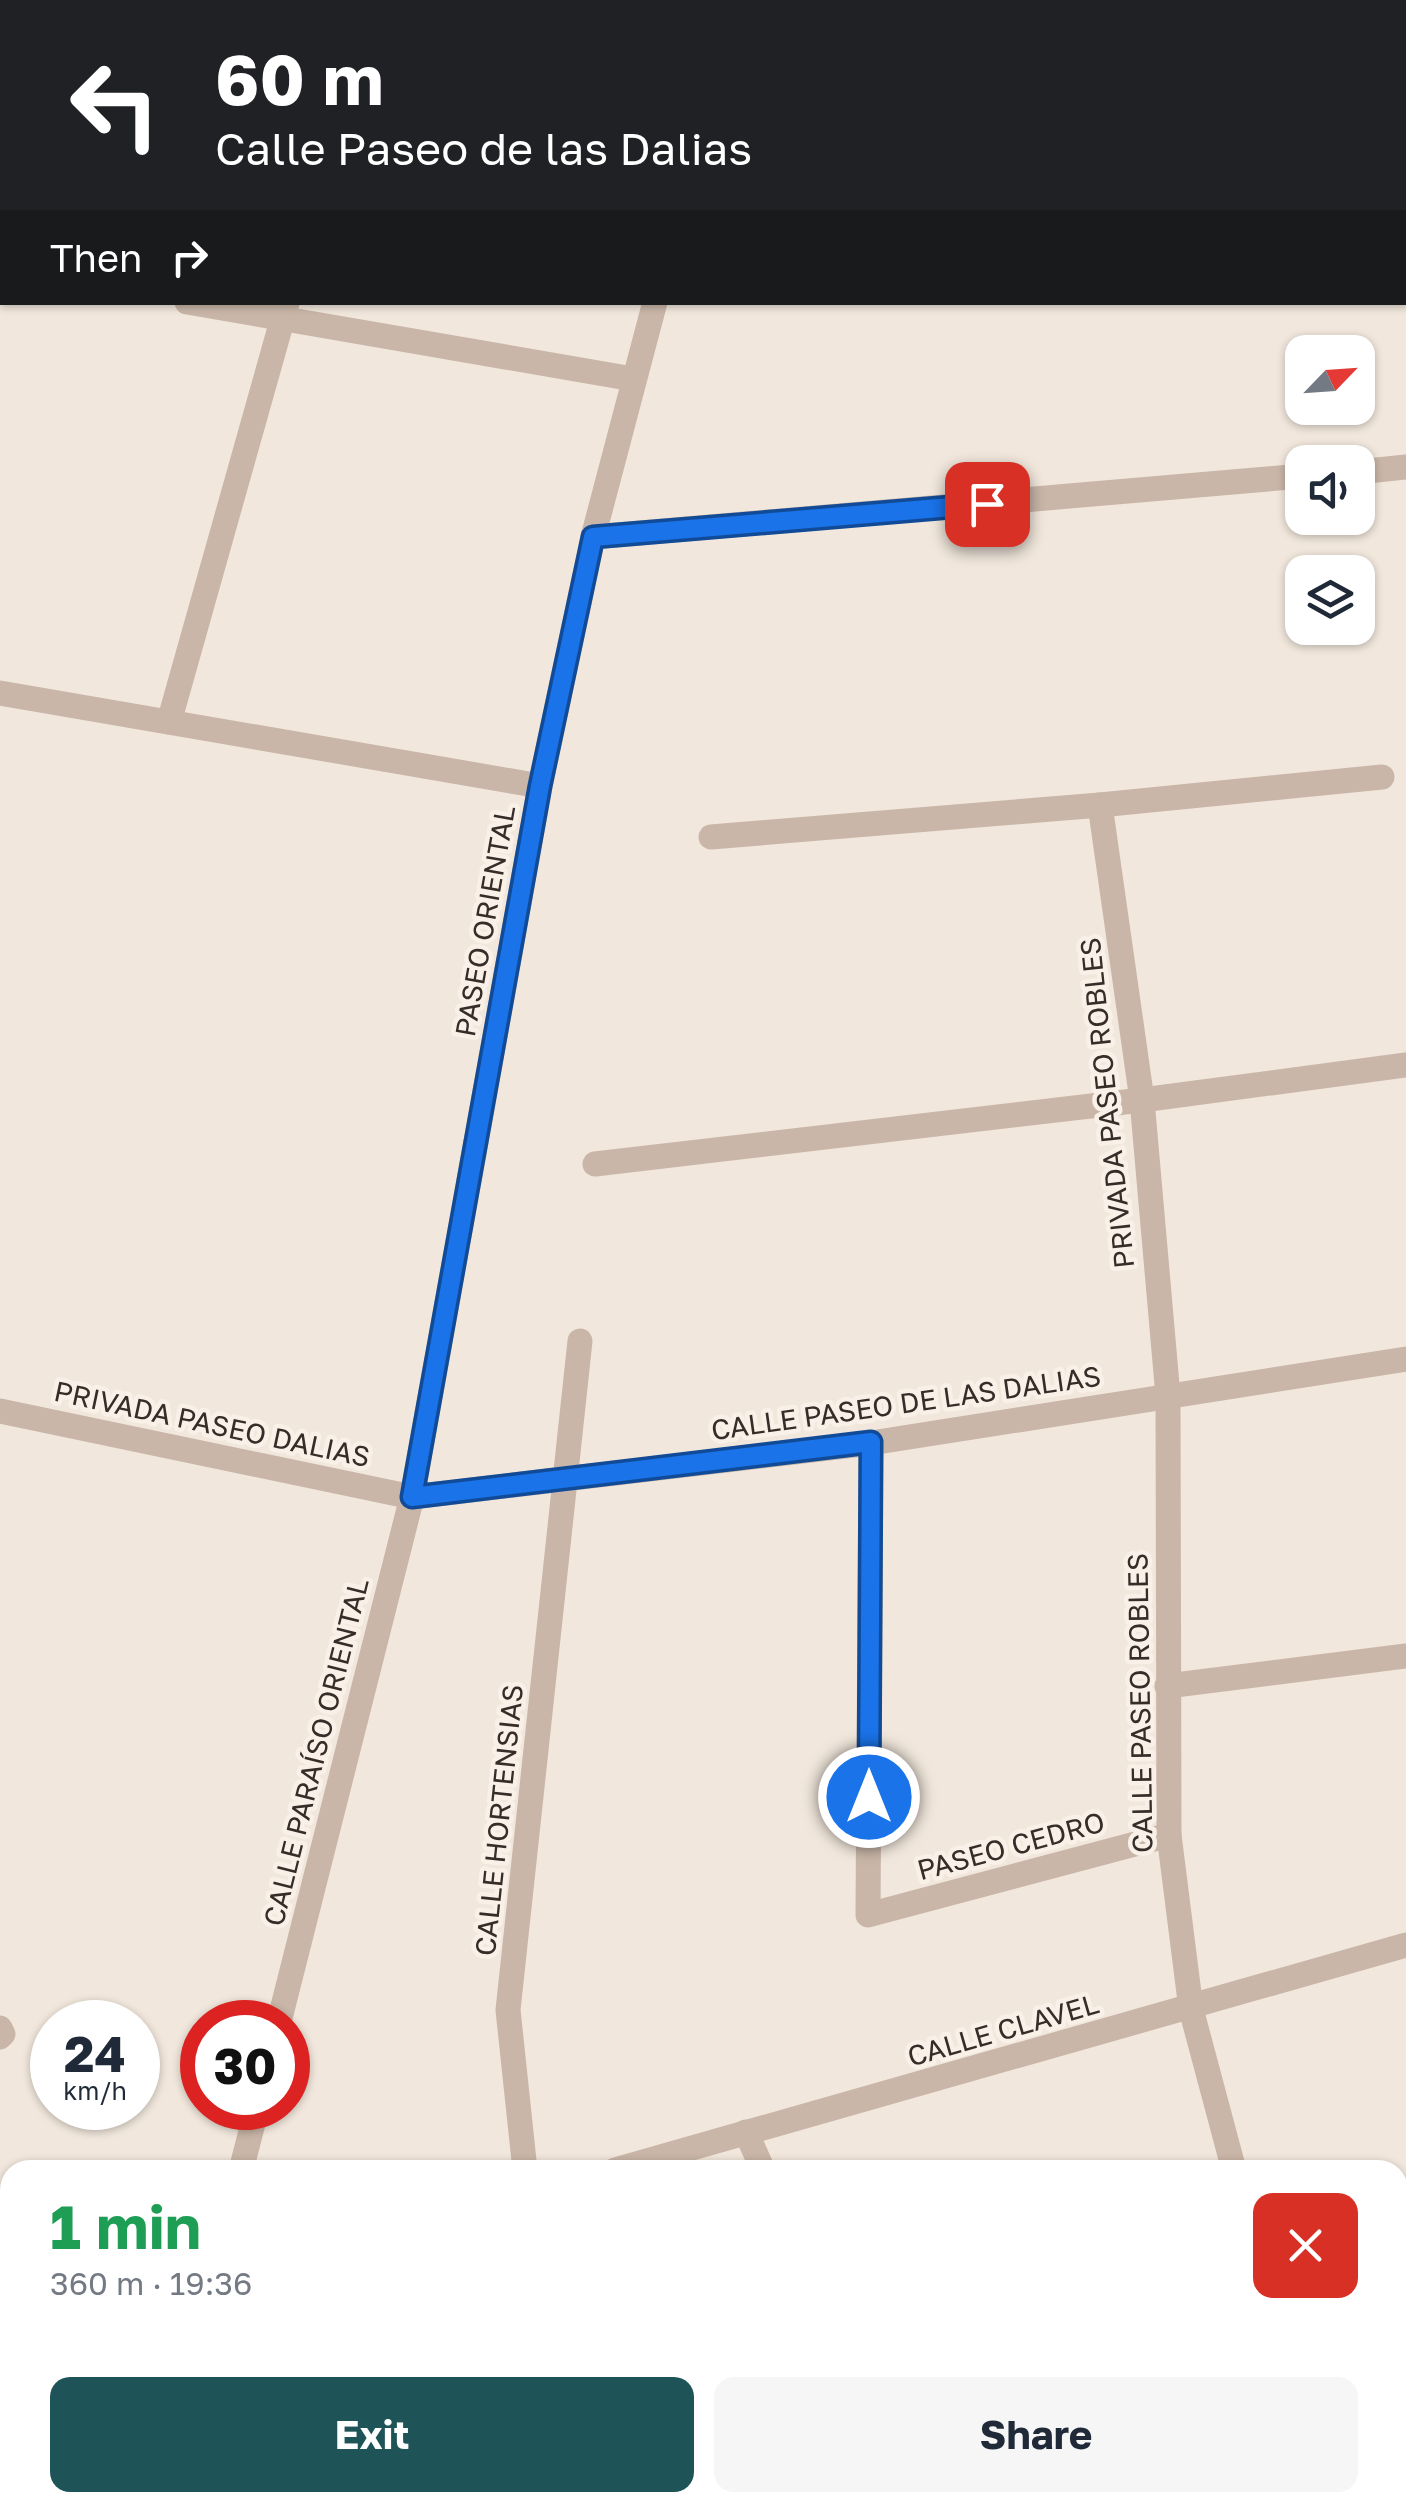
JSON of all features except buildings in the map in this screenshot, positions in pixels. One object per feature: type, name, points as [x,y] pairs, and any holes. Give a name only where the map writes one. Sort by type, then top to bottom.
[{"type":"street","points":[[220,305],[285,311],[633,379]]},
{"type":"street","name":"PASEO ORIENTAL","points":[[412,1497],[540,786],[593,537],[654,305]]},
{"type":"street","points":[[169,722],[285,311]]},
{"type":"street","points":[[1375,471],[1406,468]]},
{"type":"street","points":[[593,537],[1285,477]]},
{"type":"street","points":[[0,693],[540,786]]},
{"type":"street","points":[[711,837],[1100,805],[1382,776]]},
{"type":"street","name":"PRIVADA PASEO ROBLES","points":[[1100,805],[1142,1100],[1168,1396]]},
{"type":"street","points":[[594,1164],[1406,1065]]},
{"type":"street","name":"CALLE HORTENSIAS","points":[[524,2160],[508,2010],[580,1341]]},
{"type":"street","name":"CALLE PASEO DE LAS DALIAS","points":[[412,1497],[871,1442],[1406,1359]]},
{"type":"street","name":"CALLE PASEO ROBLES","points":[[1168,1396],[1169,1834],[1191,2008],[1231,2160]]},
{"type":"street","name":"PRIVADA PASEO DALIAS","points":[[0,1410],[412,1497]]},
{"type":"street","name":"PASEO CEDRO","points":[[871,1442],[868,1915],[1169,1834]]},
{"type":"street","name":"CALLE PARAÍSO ORIENTAL","points":[[285,2000],[412,1497]]},
{"type":"street","points":[[1166,1686],[1406,1656]]},
{"type":"street","name":"CALLE CLAVEL","points":[[649,2160],[1406,1945]]},
{"type":"street","points":[[0,2028],[0,2036]]},
{"type":"street","points":[[244,2160],[251,2130]]},
{"type":"street","points":[[746,2132],[759,2160]]},
{"type":"route","points":[[869,1797],[871,1442],[412,1497],[540,786],[593,537],[987,504]]}]
